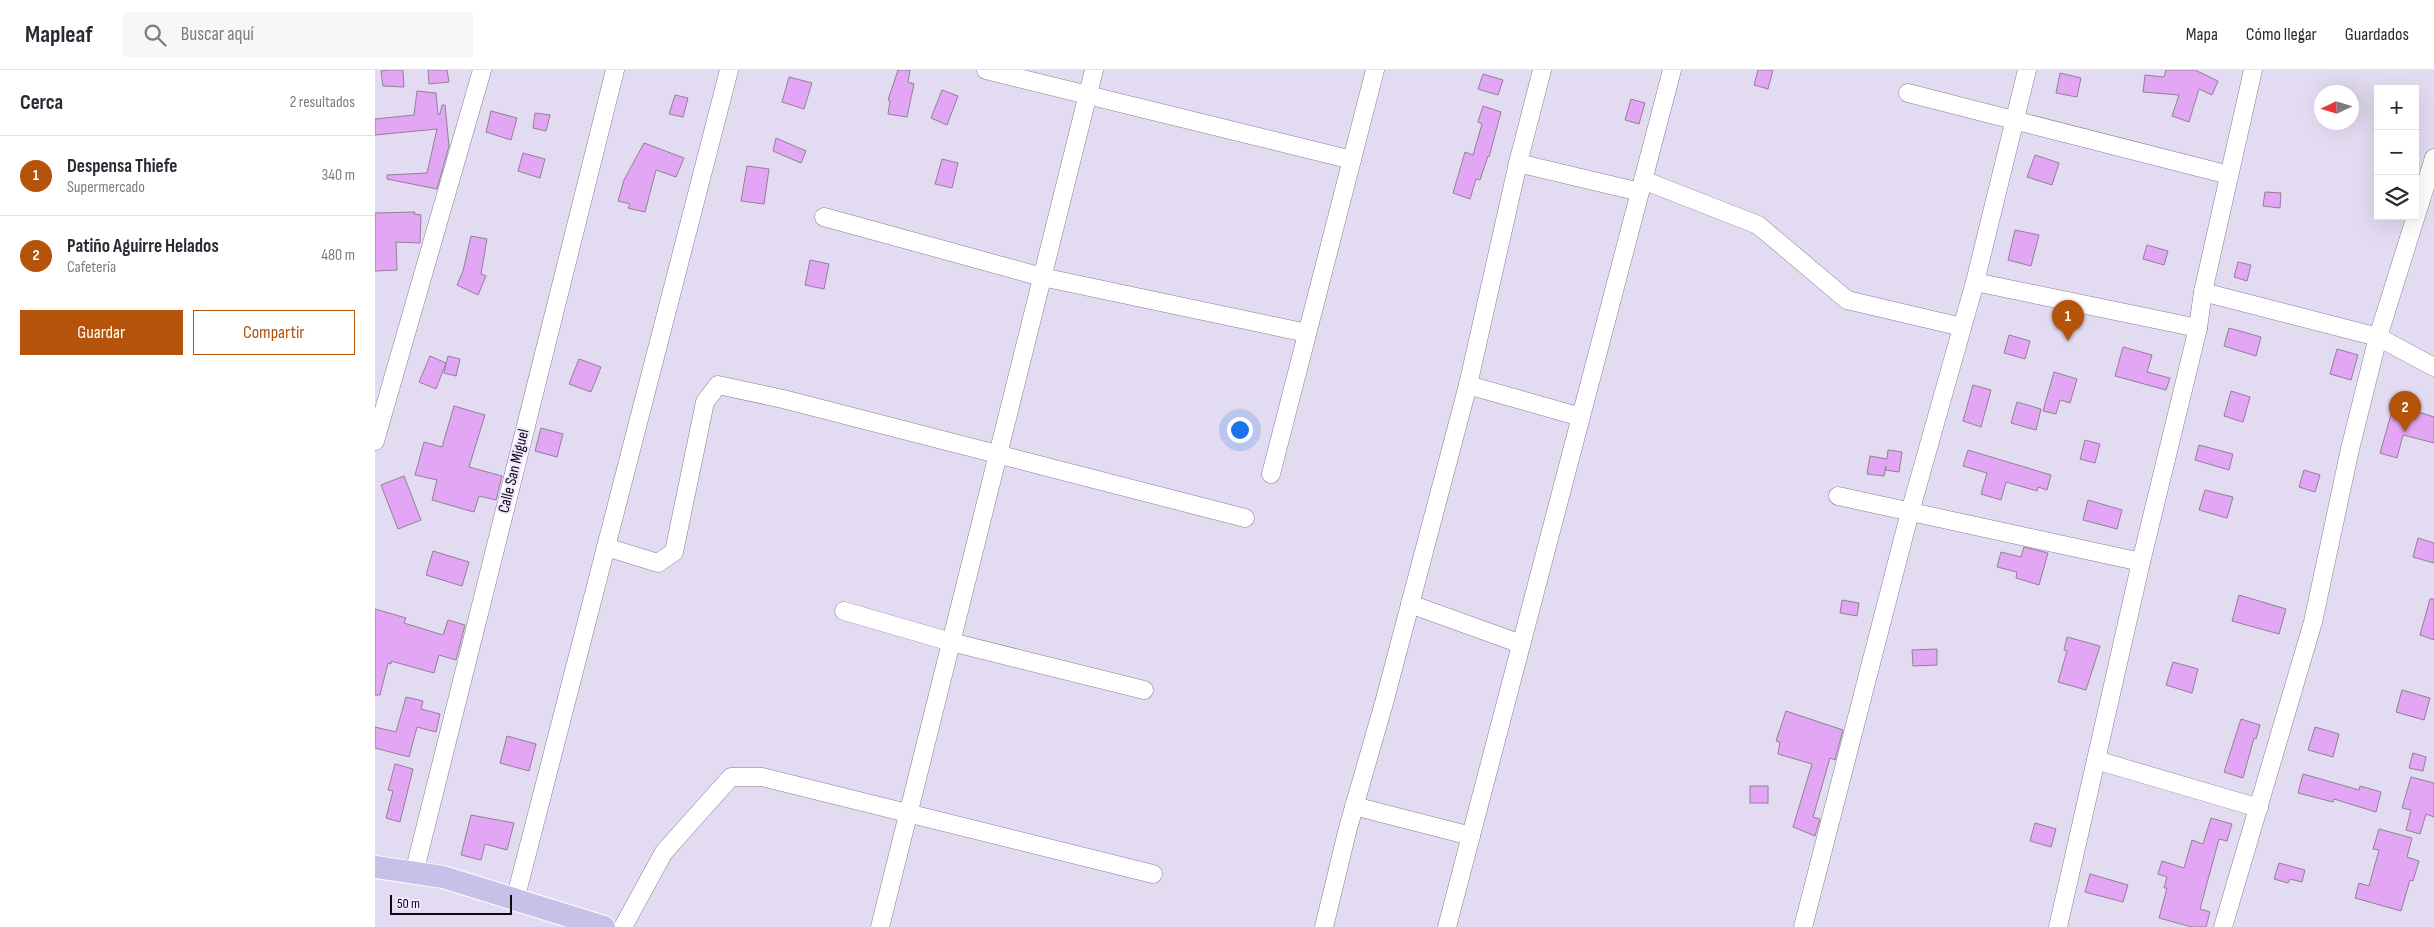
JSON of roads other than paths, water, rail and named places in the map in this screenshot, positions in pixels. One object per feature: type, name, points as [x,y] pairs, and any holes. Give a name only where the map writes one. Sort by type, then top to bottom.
[{"type":"main road","points":[[375,867],[443,877],[604,927]]},
{"type":"street","points":[[375,441],[482,70]]},
{"type":"street","name":"Calle San Miguel","points":[[414,873],[615,70]]},
{"type":"street","points":[[515,900],[729,70]]},
{"type":"street","points":[[986,70],[1352,160]]},
{"type":"street","points":[[880,927],[1094,70]]},
{"type":"street","points":[[1271,474],[1375,70]]},
{"type":"street","points":[[1324,927],[1354,806],[1468,385],[1541,70]]},
{"type":"street","points":[[1447,927],[1672,70]]},
{"type":"street","points":[[1803,927],[1910,512],[1975,282],[2027,70]]},
{"type":"street","points":[[2058,927],[2141,562],[2198,328],[2203,292],[2253,70]]},
{"type":"street","points":[[1908,93],[2229,175]]},
{"type":"street","points":[[2223,927],[2313,622],[2349,449],[2378,337],[2434,158]]},
{"type":"street","points":[[1518,163],[1642,186],[1758,226],[1847,300],[1962,327]]},
{"type":"street","points":[[824,217],[1042,276],[1307,333]]},
{"type":"street","points":[[1975,282],[2198,328]]},
{"type":"street","points":[[2203,292],[2378,337],[2434,367]]},
{"type":"street","points":[[606,547],[658,563],[674,552],[705,402],[718,385],[783,399],[1245,518]]},
{"type":"street","points":[[1468,385],[1581,416]]},
{"type":"street","points":[[1838,496],[2141,562]]},
{"type":"street","points":[[1410,604],[1521,644]]},
{"type":"street","points":[[844,611],[951,642],[1145,690]]},
{"type":"street","points":[[2096,760],[2259,808]]},
{"type":"street","points":[[623,927],[664,852],[731,777],[762,776],[1153,874]]},
{"type":"street","points":[[1354,806],[1471,836]]},
{"type":"place","name":"Despensa Thiefe","points":[[2068,341]]},
{"type":"place","name":"Patiño Aguirre Helados","points":[[2405,432]]}]
